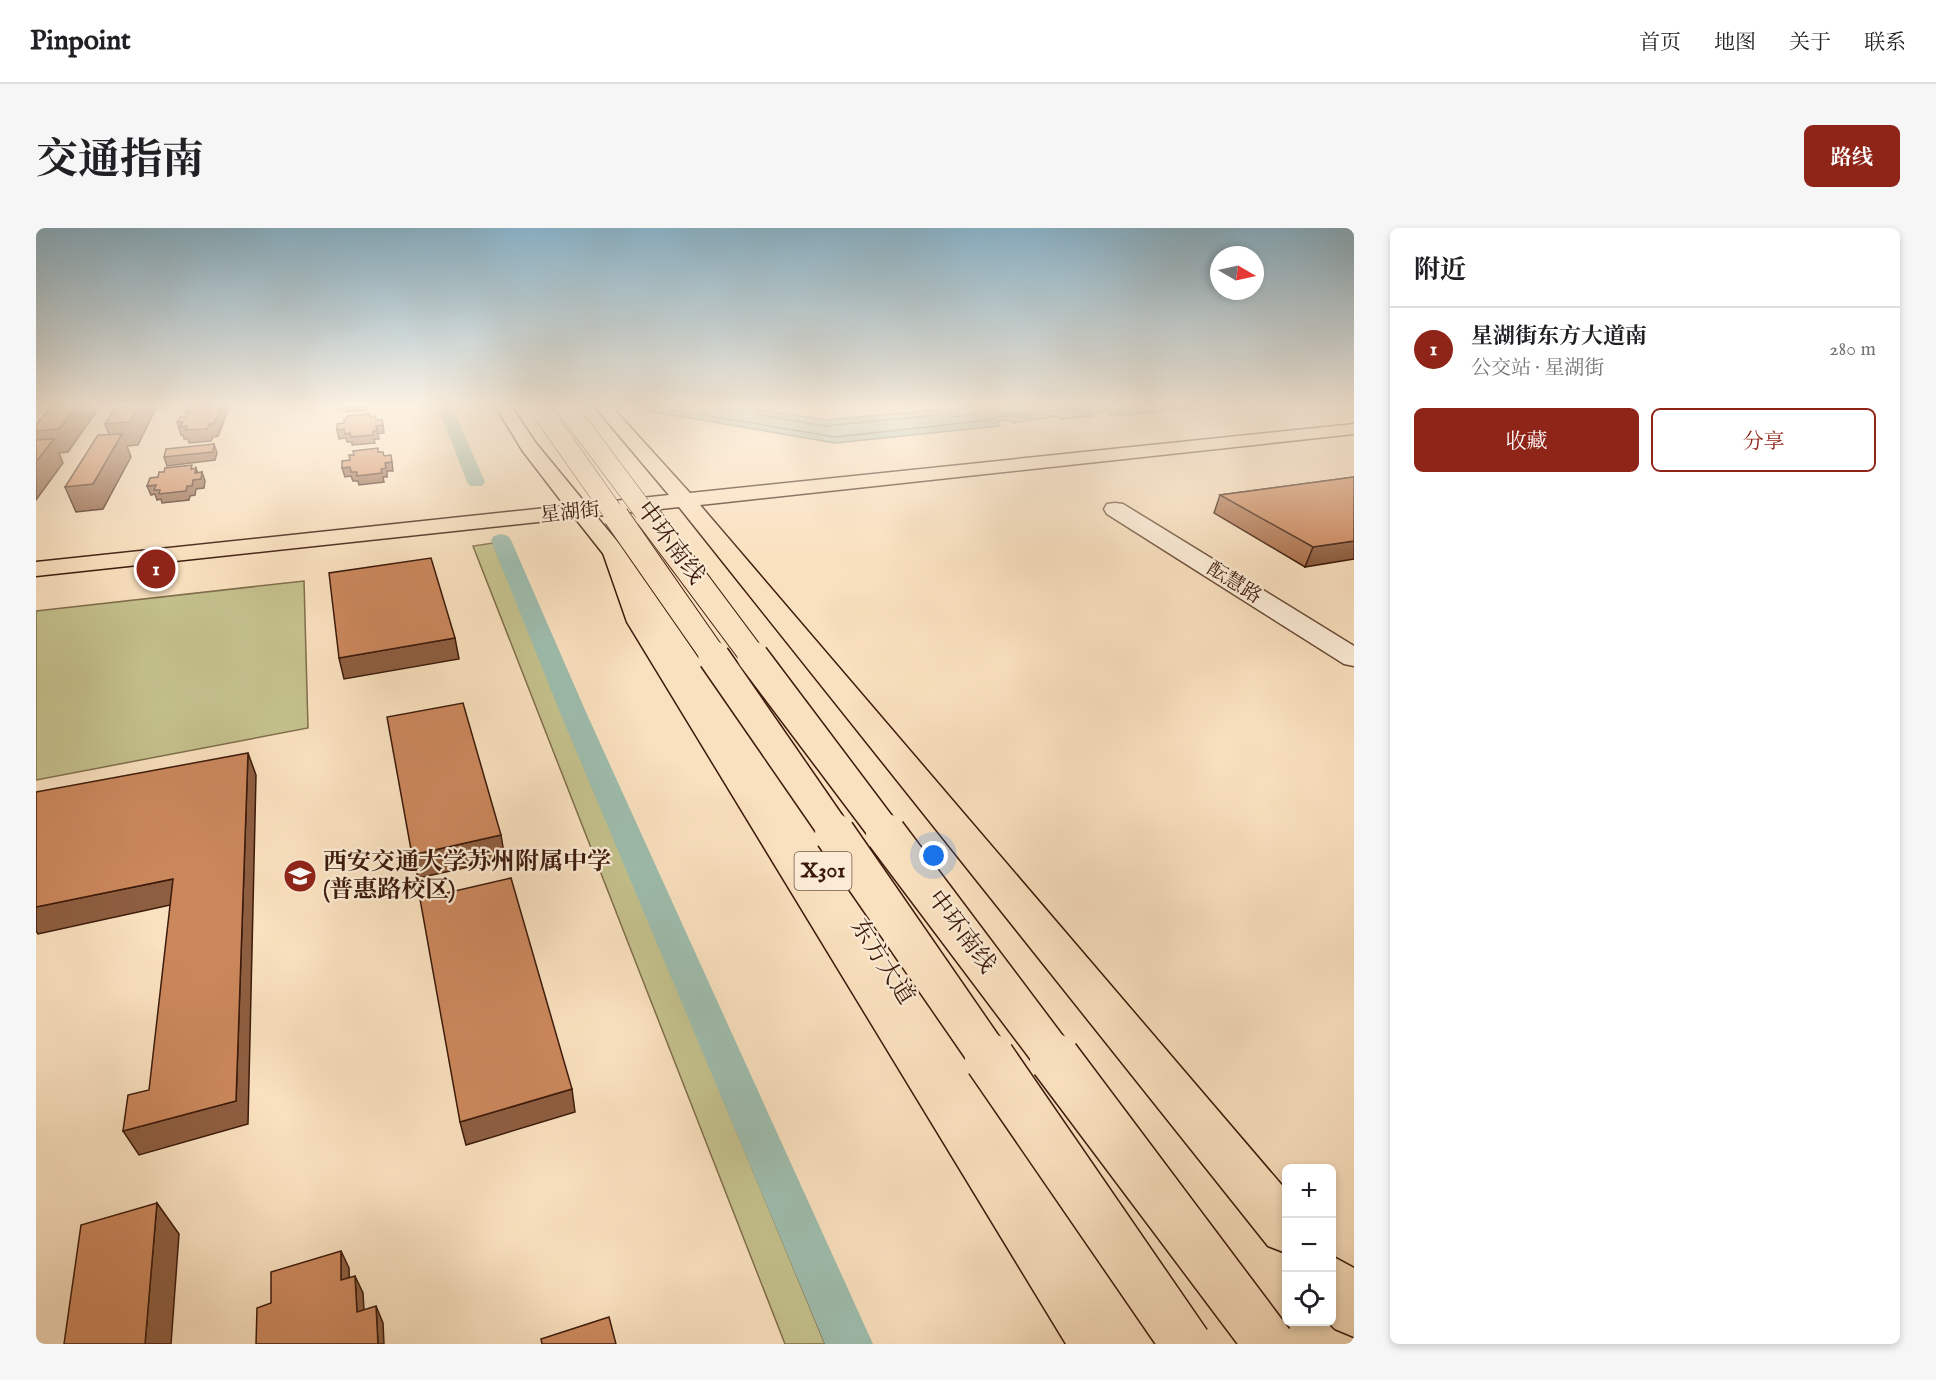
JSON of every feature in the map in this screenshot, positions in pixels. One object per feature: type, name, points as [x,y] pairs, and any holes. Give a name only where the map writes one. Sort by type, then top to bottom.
[{"type":"main road","name":"东方大道","points":[[539,459],[615,554],[1132,1344]]},
{"type":"main road","name":"中环南线","points":[[576,459],[680,606],[1186,1344]]},
{"type":"main road","name":"中环南线","points":[[606,459],[1269,1344]]},
{"type":"main road","points":[[648,459],[1282,1222]]},
{"type":"main road","name":"星湖街","points":[[677,493],[938,459]]},
{"type":"main road","name":"星湖街","points":[[36,569],[574,504],[1036,459]]},
{"type":"main road","name":"星湖街","points":[[36,550],[574,504]]},
{"type":"main road","points":[[615,554],[640,621],[1098,1344]]},
{"type":"main road","points":[[1336,1288],[1354,1310]]},
{"type":"street","name":"酝慧路","points":[[1115,509],[1354,658]]},
{"type":"shaded area","points":[[493,543],[825,1344],[785,1344],[473,546]]},
{"type":"shaded area","points":[[304,581],[308,728],[36,780],[36,611]]},
{"type":"building","points":[[83,459],[107,459],[93,484],[65,487]]},
{"type":"building","points":[[392,459],[392,462],[385,463],[386,468],[381,469],[382,473],[357,476],[357,472],[351,472],[350,467],[342,468],[342,461]]},
{"type":"building","points":[[192,465],[191,469],[196,468],[195,473],[202,472],[201,479],[193,480],[192,486],[187,486],[186,491],[159,494],[160,490],[154,490],[156,485],[147,486],[150,478],[158,477],[159,472],[164,472],[165,468]]},
{"type":"building","points":[[1354,477],[1354,541],[1313,547],[1220,495]]},
{"type":"building","points":[[431,558],[455,638],[339,658],[329,573]]},
{"type":"building","points":[[463,703],[501,835],[412,855],[387,717]]},
{"type":"building","points":[[248,753],[236,1101],[123,1131],[128,1095],[149,1090],[173,879],[36,907],[36,792]]},
{"type":"building","points":[[511,878],[572,1089],[460,1122],[420,899]]},
{"type":"building","points":[[157,1203],[145,1344],[64,1344],[81,1225]]},
{"type":"building","points":[[341,1251],[341,1280],[355,1276],[357,1312],[376,1306],[378,1344],[256,1344],[257,1308],[271,1303],[271,1272]]},
{"type":"building","points":[[609,1317],[616,1344],[542,1344],[541,1339]]},
{"type":"waterway","points":[[467,459],[476,482]]},
{"type":"waterway","points":[[501,540],[572,710],[849,1344]]},
{"type":"place","name":"星湖街东方大道南","points":[[156,569]]},
{"type":"place","name":"西安交通大学苏州附属中学 (普惠路校区)","points":[[300,876]]}]
